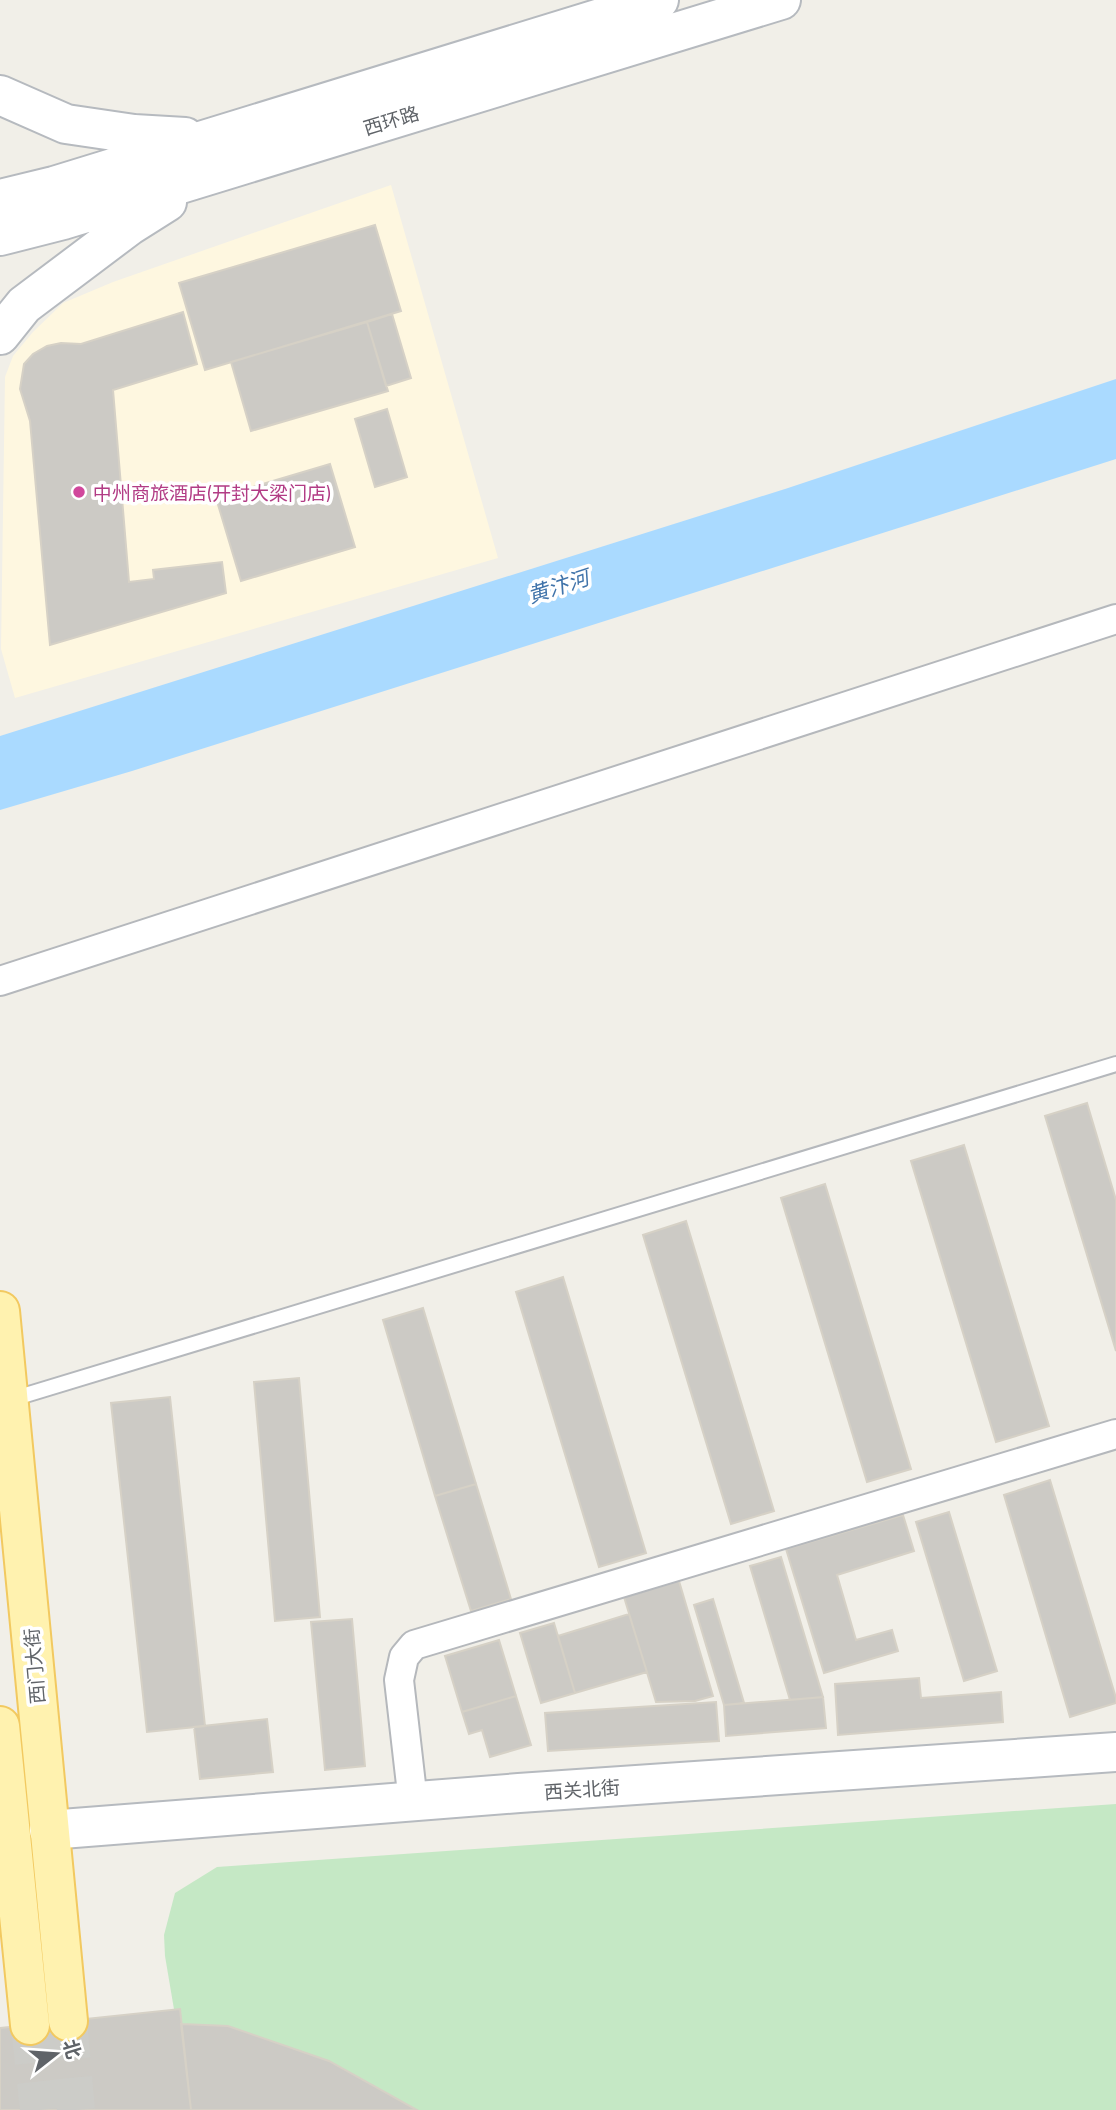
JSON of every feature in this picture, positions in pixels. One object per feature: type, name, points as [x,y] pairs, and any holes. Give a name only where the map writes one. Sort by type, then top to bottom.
[{"type":"main road","name":"西环路","points":[[0,236],[63,220],[210,157],[659,0]]},
{"type":"main road","name":"西环路","points":[[0,199],[54,186],[210,157],[781,0]]},
{"type":"main road","points":[[0,95],[65,124],[134,134],[210,157]]},
{"type":"main road","points":[[0,335],[24,304],[129,226],[210,157]]},
{"type":"main road","name":"西门大街","points":[[0,1311],[68,2021]]},
{"type":"main road","points":[[0,1726],[30,2025]]},
{"type":"main road","name":"西关北街","points":[[49,1830],[1116,1752]]},
{"type":"street","points":[[0,981],[1116,619]]},
{"type":"street","points":[[413,1802],[399,1680],[404,1657],[414,1645],[1116,1434]]},
{"type":"lane","points":[[9,1400],[1116,1064]]},
{"type":"shaded area","points":[[391,185],[498,558],[15,698],[1,649],[5,377],[13,356],[63,303],[113,282]]},
{"type":"green space","points":[[1116,1804],[1116,2110],[191,2110],[165,1956],[164,1935],[175,1893],[217,1867]]},
{"type":"water","name":"黄汴河","points":[[1116,379],[1116,459],[132,771],[0,810],[0,736],[785,489]]},
{"type":"building","points":[[375,225],[401,311],[205,370],[179,283]]},
{"type":"building","name":"中州商旅酒店(开封大梁门店)","points":[[183,312],[197,364],[113,390],[129,582],[154,579],[153,570],[222,562],[226,593],[50,645],[30,421],[20,389],[24,364],[33,354],[47,346],[61,343],[81,344]]},
{"type":"building","points":[[392,314],[411,378],[386,386],[367,322]]},
{"type":"building","points":[[367,322],[388,391],[251,431],[231,362]]},
{"type":"building","points":[[387,409],[407,477],[375,487],[355,419]]},
{"type":"building","points":[[330,464],[355,547],[241,581],[216,498]]},
{"type":"building","points":[[1087,1103],[1116,1200],[1116,1351],[1045,1116]]},
{"type":"building","points":[[964,1145],[1049,1426],[996,1442],[911,1161]]},
{"type":"building","points":[[825,1184],[911,1469],[867,1482],[781,1198]]},
{"type":"building","points":[[686,1221],[774,1511],[731,1524],[643,1235]]},
{"type":"building","points":[[563,1277],[646,1553],[599,1567],[516,1292]]},
{"type":"building","points":[[423,1308],[476,1484],[435,1496],[383,1320]]},
{"type":"building","points":[[299,1378],[320,1617],[275,1621],[254,1382]]},
{"type":"building","points":[[170,1397],[205,1726],[147,1732],[111,1403]]},
{"type":"building","points":[[1050,1480],[1116,1698],[1116,1703],[1070,1717],[1004,1495]]},
{"type":"building","points":[[476,1484],[511,1599],[471,1611],[435,1496]]},
{"type":"building","points":[[949,1512],[997,1671],[964,1681],[916,1522]]},
{"type":"building","points":[[903,1515],[914,1551],[837,1575],[856,1640],[892,1630],[898,1651],[824,1673],[786,1549]]},
{"type":"building","points":[[781,1557],[823,1697],[790,1700],[750,1566]]},
{"type":"building","points":[[679,1581],[713,1696],[695,1701],[656,1702],[624,1597]]},
{"type":"building","points":[[713,1599],[744,1703],[724,1705],[694,1605]]},
{"type":"building","points":[[629,1614],[647,1672],[575,1693],[558,1636]]},
{"type":"building","points":[[352,1619],[365,1766],[325,1770],[311,1622]]},
{"type":"building","points":[[554,1623],[575,1693],[541,1703],[520,1633]]},
{"type":"building","points":[[499,1640],[516,1696],[462,1712],[445,1656]]},
{"type":"building","points":[[919,1678],[921,1698],[1001,1692],[1003,1722],[838,1735],[835,1684]]},
{"type":"building","points":[[516,1696],[531,1745],[490,1757],[482,1730],[469,1734],[462,1712]]},
{"type":"building","points":[[823,1697],[826,1728],[726,1736],[724,1705]]},
{"type":"building","points":[[716,1702],[719,1741],[548,1751],[545,1713]]},
{"type":"building","points":[[267,1719],[273,1772],[200,1779],[194,1727]]},
{"type":"building","points":[[180,2009],[191,2110],[0,2110],[0,2028]]},
{"type":"building","points":[[181,2024],[228,2026],[329,2061],[417,2110],[191,2110]]},
{"type":"tunnel","points":[[68,2021],[76,2110]]},
{"type":"tunnel","points":[[30,2025],[39,2110]]},
{"type":"place","name":"中州商旅酒店(开封大梁门店)","points":[[79,492]]}]
